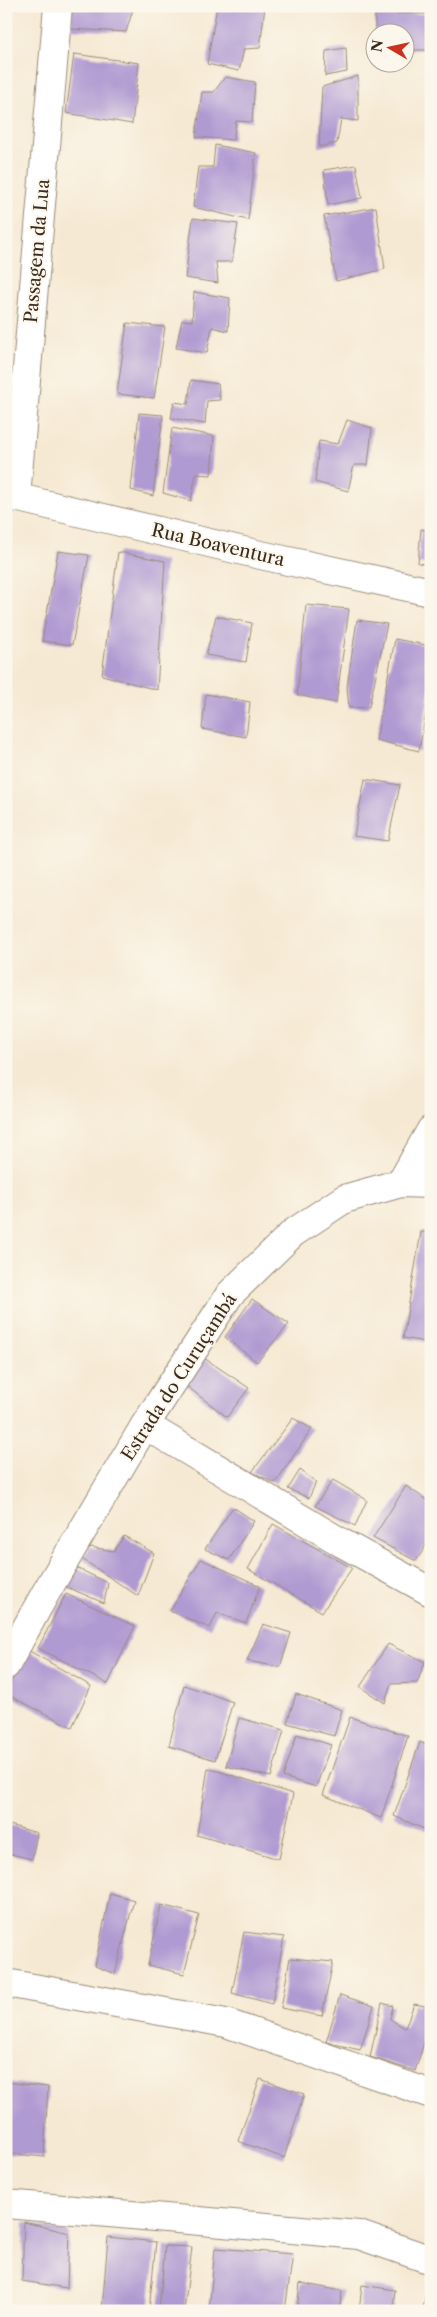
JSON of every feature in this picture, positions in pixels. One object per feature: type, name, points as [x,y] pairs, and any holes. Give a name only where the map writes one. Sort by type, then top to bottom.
[{"type":"street","name":"Passagem da Lua","points":[[11,496],[58,6]]},
{"type":"street","name":"Rua Boaventura","points":[[11,496],[256,554],[431,592]]},
{"type":"street","points":[[402,1183],[431,1130]]},
{"type":"street","name":"Estrada do Curuçambá","points":[[6,1665],[45,1594],[145,1425],[230,1294],[293,1233],[344,1199],[402,1183],[431,1184]]},
{"type":"street","points":[[145,1425],[342,1543],[431,1592]]},
{"type":"street","points":[[6,1983],[226,2023],[431,2094]]},
{"type":"street","points":[[6,2204],[359,2235],[431,2260]]},
{"type":"building","points":[[73,6],[134,6],[126,32],[70,29]]},
{"type":"building","points":[[217,6],[265,6],[260,48],[244,49],[239,71],[207,64]]},
{"type":"building","points":[[375,13],[431,14],[431,50],[414,50],[414,22],[375,22]]},
{"type":"building","points":[[346,48],[347,72],[325,76],[326,51]]},
{"type":"building","points":[[74,54],[139,63],[132,124],[66,113]]},
{"type":"building","points":[[358,76],[358,121],[341,119],[337,143],[319,147],[322,87]]},
{"type":"building","points":[[225,77],[255,82],[252,122],[236,121],[233,140],[196,137],[202,92],[214,92]]},
{"type":"building","points":[[215,145],[256,153],[248,220],[193,207],[198,167],[213,167]]},
{"type":"building","points":[[356,165],[362,198],[328,205],[324,170]]},
{"type":"building","points":[[376,207],[385,269],[336,281],[324,216]]},
{"type":"building","points":[[193,218],[238,224],[232,262],[216,262],[218,283],[185,278]]},
{"type":"building","points":[[194,292],[230,298],[228,331],[212,327],[207,353],[176,348],[182,320],[192,321]]},
{"type":"building","points":[[127,323],[165,327],[154,398],[117,394]]},
{"type":"building","points":[[191,380],[218,384],[220,400],[207,401],[205,424],[171,418],[174,402],[188,404]]},
{"type":"building","points":[[139,413],[163,415],[153,496],[131,490]]},
{"type":"building","points":[[347,420],[372,428],[368,465],[354,465],[348,491],[315,482],[319,441],[338,444]]},
{"type":"building","points":[[172,428],[214,436],[211,475],[196,474],[191,501],[163,493]]},
{"type":"building","points":[[431,491],[431,516],[426,515]]},
{"type":"building","points":[[421,529],[431,531],[431,565],[418,563]]},
{"type":"building","points":[[58,551],[89,555],[72,645],[42,641]]},
{"type":"building","points":[[118,552],[165,561],[157,690],[102,675]]},
{"type":"building","points":[[306,605],[349,609],[336,703],[297,695]]},
{"type":"building","points":[[216,616],[252,623],[246,662],[206,655]]},
{"type":"building","points":[[357,620],[387,624],[369,707],[349,708],[347,687]]},
{"type":"building","points":[[395,639],[431,646],[431,684],[419,751],[376,740]]},
{"type":"building","points":[[206,694],[250,702],[246,737],[202,729]]},
{"type":"building","points":[[365,779],[400,785],[388,841],[354,836]]},
{"type":"building","points":[[421,1232],[431,1232],[431,1343],[403,1338]]},
{"type":"building","points":[[252,1299],[289,1324],[257,1362],[225,1337]]},
{"type":"building","points":[[201,1356],[249,1388],[227,1417],[185,1385]]},
{"type":"building","points":[[293,1418],[312,1429],[275,1483],[252,1472]]},
{"type":"building","points":[[300,1470],[316,1482],[309,1498],[288,1489]]},
{"type":"building","points":[[333,1480],[367,1500],[355,1526],[315,1506]]},
{"type":"building","points":[[406,1486],[431,1503],[431,1538],[416,1561],[373,1538]]},
{"type":"building","points":[[233,1507],[254,1521],[229,1560],[205,1549]]},
{"type":"building","points":[[273,1524],[352,1568],[322,1612],[248,1569]]},
{"type":"building","points":[[124,1536],[154,1553],[138,1596],[82,1559],[90,1547],[114,1551]]},
{"type":"building","points":[[201,1559],[260,1586],[246,1623],[217,1613],[210,1628],[170,1611]]},
{"type":"building","points":[[73,1566],[108,1583],[104,1603],[62,1585]]},
{"type":"building","points":[[66,1594],[135,1626],[108,1684],[38,1648]]},
{"type":"building","points":[[263,1624],[291,1633],[280,1667],[247,1661]]},
{"type":"building","points":[[388,1644],[425,1662],[417,1683],[391,1684],[385,1703],[360,1687]]},
{"type":"building","points":[[26,1649],[91,1686],[72,1727],[6,1694]]},
{"type":"building","points":[[184,1685],[233,1702],[215,1760],[169,1746]]},
{"type":"building","points":[[296,1694],[342,1710],[334,1736],[287,1723]]},
{"type":"building","points":[[350,1717],[408,1736],[381,1818],[323,1795]]},
{"type":"building","points":[[239,1718],[284,1730],[271,1777],[226,1766]]},
{"type":"building","points":[[297,1734],[331,1745],[316,1787],[283,1777]]},
{"type":"building","points":[[420,1742],[431,1747],[431,1832],[394,1816]]},
{"type":"building","points":[[208,1768],[293,1794],[279,1859],[197,1835]]},
{"type":"building","points":[[6,1824],[37,1833],[32,1859],[6,1853]]},
{"type":"building","points":[[110,1893],[134,1900],[115,1974],[95,1966]]},
{"type":"building","points":[[161,1905],[199,1915],[184,1974],[148,1965]]},
{"type":"building","points":[[244,1932],[284,1937],[272,2004],[232,1993]]},
{"type":"building","points":[[290,1958],[333,1962],[322,2016],[281,2008]]},
{"type":"building","points":[[340,1995],[374,2006],[360,2050],[326,2042]]},
{"type":"building","points":[[382,2003],[393,2006],[390,2019],[405,2028],[414,2004],[431,2007],[431,2021],[415,2071],[370,2057]]},
{"type":"building","points":[[260,2079],[304,2094],[284,2158],[238,2141]]},
{"type":"building","points":[[6,2082],[48,2087],[44,2157],[6,2153]]},
{"type":"building","points":[[24,2222],[69,2233],[67,2288],[22,2281]]},
{"type":"building","points":[[108,2237],[156,2242],[149,2311],[102,2311]]},
{"type":"building","points":[[165,2246],[192,2247],[184,2311],[159,2311]]},
{"type":"building","points":[[215,2248],[293,2254],[285,2311],[209,2311]]},
{"type":"building","points":[[300,2283],[342,2291],[339,2311],[297,2311]]},
{"type":"building","points":[[362,2285],[395,2290],[393,2311],[359,2311]]},
{"type":"building","points":[[425,2296],[431,2296],[431,2311],[423,2311]]}]
